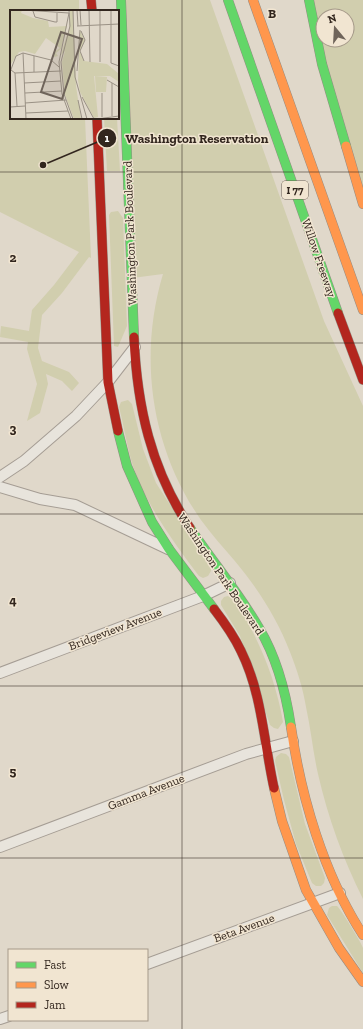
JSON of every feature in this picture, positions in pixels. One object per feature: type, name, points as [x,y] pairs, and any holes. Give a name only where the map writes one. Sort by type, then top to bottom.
[{"type":"main road","points":[[91,0],[92,10]]},
{"type":"main road","name":"Washington Park Boulevard","points":[[121,0],[135,367],[148,440],[160,475],[176,505],[188,525],[230,583],[259,628],[274,661],[288,705],[293,741],[306,801],[340,893],[363,935]]},
{"type":"main road","name":"Willow Freeway","points":[[228,0],[363,380]]},
{"type":"main road","name":"Willow Freeway","points":[[253,0],[363,310]]},
{"type":"main road","points":[[309,0],[322,64],[363,204]]},
{"type":"main road","name":"Washington Park Boulevard","points":[[97,119],[108,382],[119,438],[127,466],[152,522],[224,622],[241,651],[259,705],[275,797],[306,890],[339,948],[363,982]]},
{"type":"street","points":[[0,477],[24,461],[76,416],[108,382],[135,347]]},
{"type":"street","name":"Washington Park Boulevard","points":[[0,487],[40,499],[75,505],[170,549]]},
{"type":"street","name":"Bridgeview Avenue","points":[[0,673],[204,596],[230,583]]},
{"type":"street","name":"Gamma Avenue","points":[[0,847],[210,768],[266,748],[293,741]]},
{"type":"street","name":"Beta Avenue","points":[[148,964],[340,893]]},
{"type":"shaded area","points":[[0,0],[79,0],[79,10],[10,10],[10,119],[85,119],[91,258],[89,257],[62,293],[42,315],[38,348],[42,361],[69,372],[79,383],[72,391],[62,381],[46,374],[48,384],[40,413],[27,421],[37,384],[27,349],[28,342],[0,337],[1,326],[29,331],[32,310],[54,285],[79,252],[0,212]]},
{"type":"shaded area","points":[[121,0],[210,0],[324,321],[363,406],[363,899],[349,869],[326,806],[316,766],[300,679],[285,639],[273,615],[258,592],[201,520],[184,492],[170,463],[160,432],[154,401],[151,369],[151,337],[155,305],[163,274],[132,278]]},
{"type":"shaded area","points":[[309,0],[363,0],[363,204],[322,48],[355,48],[355,8],[315,8],[315,23]]},
{"type":"shaded area","points":[[104,119],[117,119],[120,171],[107,171]]},
{"type":"shaded area","points":[[118,211],[123,218],[127,326],[118,347],[114,346],[109,215],[111,212]]},
{"type":"shaded area","points":[[128,400],[132,404],[143,449],[156,483],[211,568],[208,576],[203,578],[199,576],[162,524],[145,495],[133,466],[119,407],[121,402]]},
{"type":"shaded area","points":[[228,596],[235,601],[242,612],[260,647],[270,671],[283,722],[278,729],[270,725],[240,636],[221,605],[221,601],[224,597]]},
{"type":"shaded area","points":[[281,753],[286,754],[289,757],[305,824],[325,878],[324,883],[321,886],[316,886],[312,883],[296,844],[275,761],[276,757]]},
{"type":"shaded area","points":[[332,906],[337,906],[339,908],[362,945],[363,973],[327,915],[329,908]]},
{"type":"traffic: fast","points":[[121,0],[134,337]]},
{"type":"traffic: fast","points":[[228,0],[338,313]]},
{"type":"traffic: fast","points":[[309,0],[322,64],[346,146]]},
{"type":"traffic: fast","points":[[118,431],[127,466],[152,522],[169,549],[214,609]]},
{"type":"traffic: fast","points":[[190,528],[243,602],[265,639],[280,676],[291,727]]},
{"type":"traffic: slow","points":[[253,0],[363,310]]},
{"type":"traffic: slow","points":[[346,146],[363,204]]},
{"type":"traffic: slow","points":[[291,727],[301,781],[316,835],[337,887],[349,912],[363,935]]},
{"type":"traffic: slow","points":[[274,788],[282,821],[306,890],[339,948],[363,982]]},
{"type":"traffic: jam","points":[[91,0],[92,10]]},
{"type":"traffic: jam","points":[[97,119],[108,382],[118,431]]},
{"type":"traffic: jam","points":[[338,313],[363,380]]},
{"type":"traffic: jam","points":[[134,337],[139,388],[148,437],[165,483],[190,528]]},
{"type":"traffic: jam","points":[[214,609],[241,651],[254,684],[262,718],[274,788]]},
{"type":"place","name":"Washington Reservation","points":[[43,165]]}]
